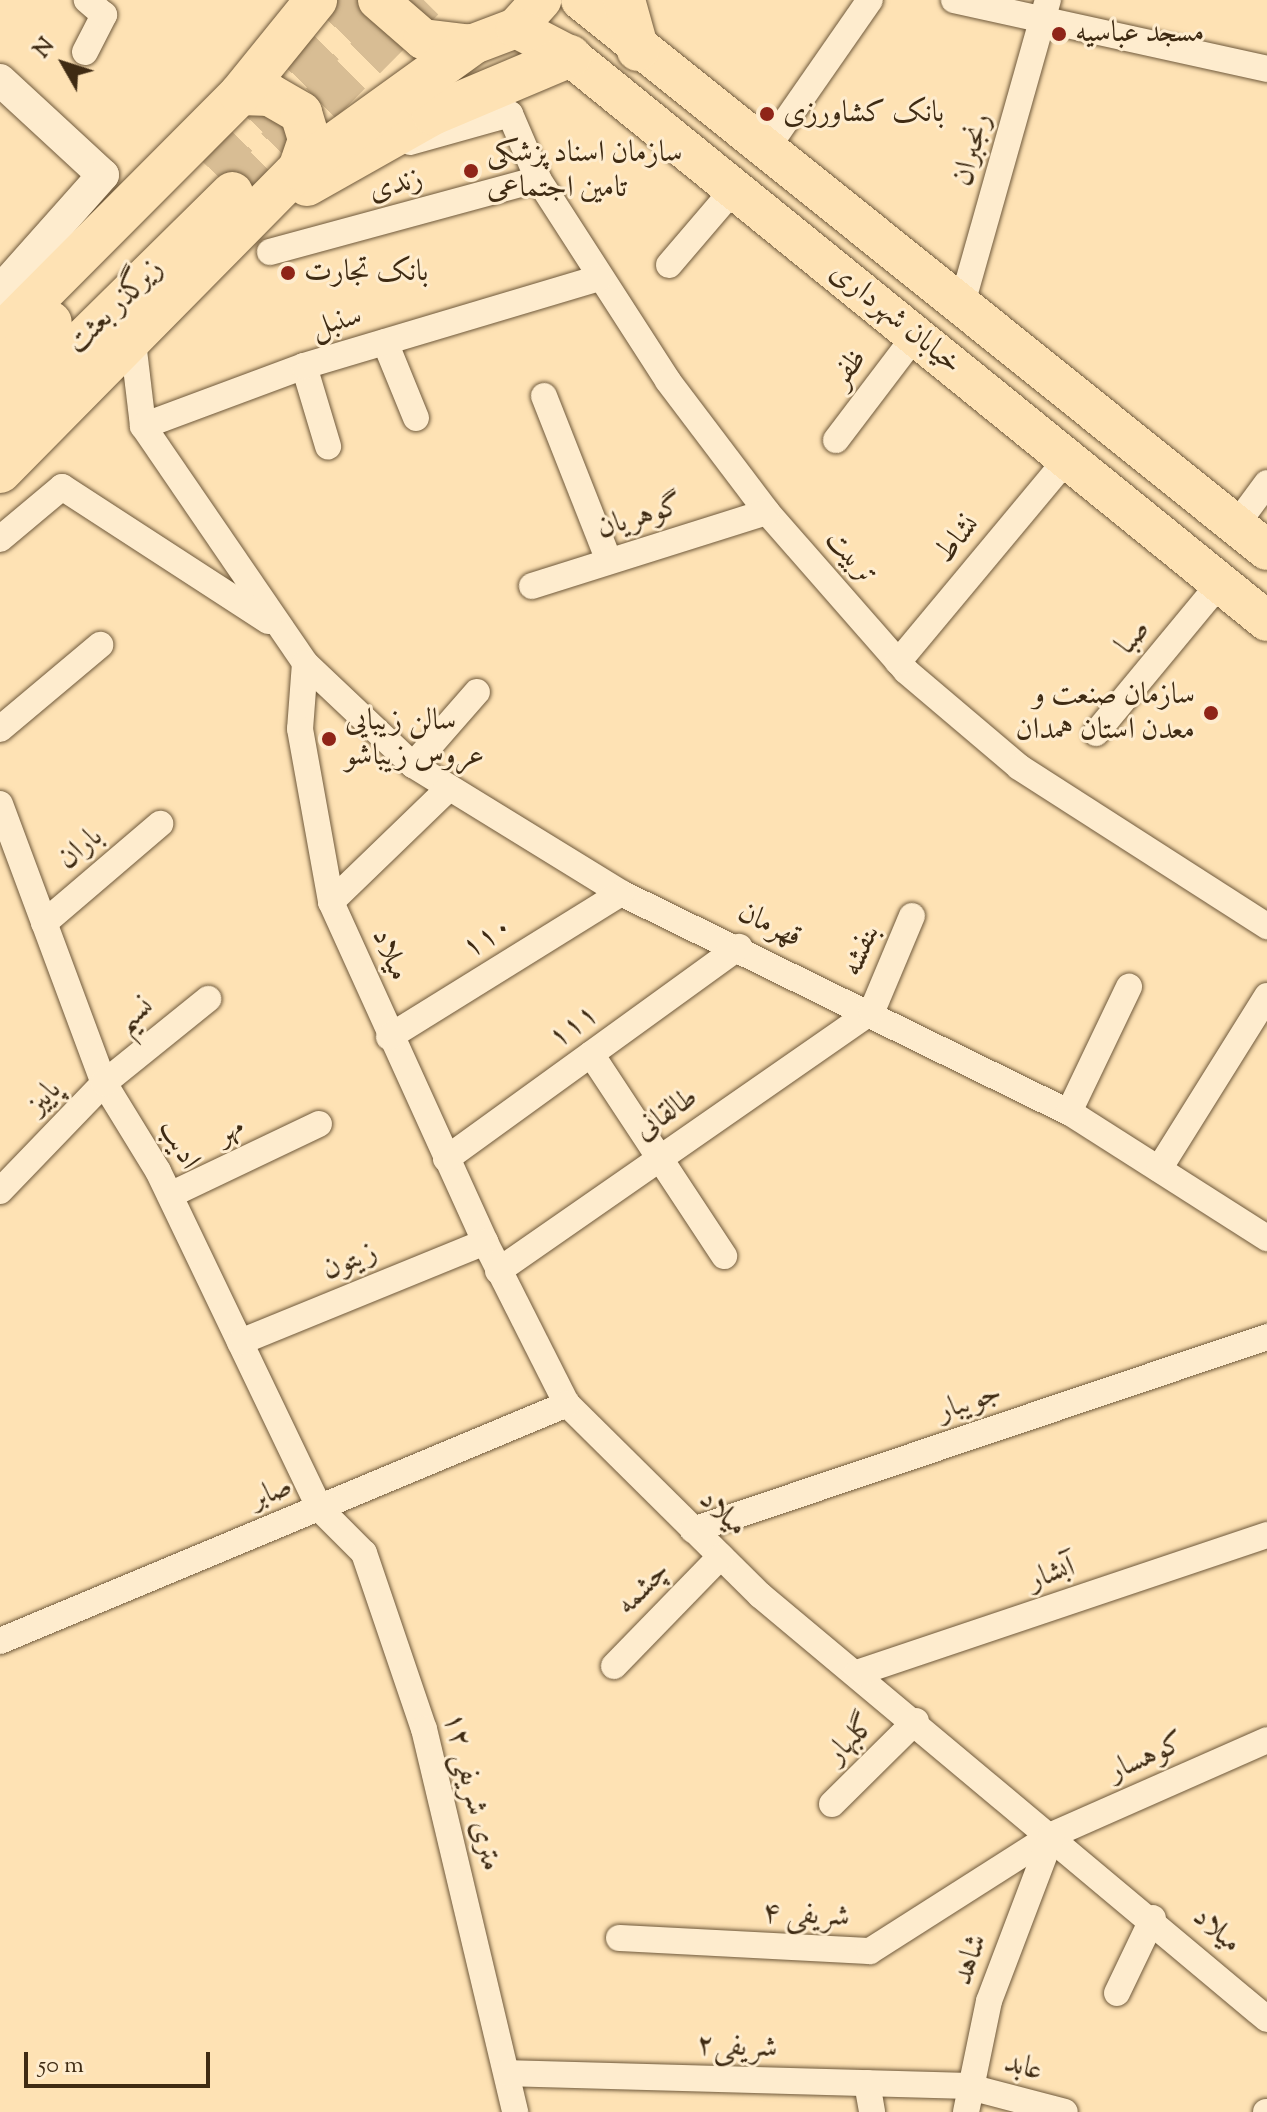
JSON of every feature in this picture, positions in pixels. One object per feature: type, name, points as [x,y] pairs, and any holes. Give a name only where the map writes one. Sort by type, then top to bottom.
[{"type":"highway","points":[[2,318],[240,94],[316,0]]},
{"type":"highway","points":[[0,472],[133,342],[237,188],[299,169],[471,45]]},
{"type":"highway","points":[[237,188],[378,151],[433,114],[570,56]]},
{"type":"highway","points":[[240,94],[270,95],[301,113],[309,131],[299,169]]},
{"type":"highway","name":"زیرگذر بعثت","points":[[0,372],[237,188]]},
{"type":"highway","name":"زیرگذر بعثت","points":[[0,422],[237,188]]},
{"type":"main road","points":[[378,0],[423,39],[471,45],[528,14]]},
{"type":"main road","name":"خیابان شهرداری","points":[[581,0],[633,17],[767,148],[963,300],[1267,550]]},
{"type":"main road","name":"خیابان شهرداری","points":[[528,14],[570,56],[1267,621]]},
{"type":"street","points":[[85,52],[104,15],[87,0]]},
{"type":"street","points":[[767,148],[870,0]]},
{"type":"street","points":[[954,0],[1046,9],[1267,69]]},
{"type":"street","name":"رنجبران","points":[[963,300],[1046,9]]},
{"type":"street","points":[[0,80],[103,175],[2,318]]},
{"type":"street","name":"تربیت","points":[[378,151],[510,114],[538,179],[599,278],[767,512],[898,662],[1019,767],[1267,926]]},
{"type":"street","name":"زندی","points":[[270,252],[538,179]]},
{"type":"street","points":[[669,265],[734,189]]},
{"type":"street","name":"سنبل","points":[[143,426],[304,366],[599,278]]},
{"type":"street","name":"ظفر","points":[[836,440],[915,336]]},
{"type":"street","points":[[133,342],[143,426]]},
{"type":"street","points":[[385,342],[416,418]]},
{"type":"street","points":[[304,366],[328,446]]},
{"type":"street","points":[[544,396],[609,561]]},
{"type":"street","name":"قهرمان","points":[[143,426],[305,663],[413,765],[621,893],[872,1011],[1069,1112],[1267,1238]]},
{"type":"street","name":"نشاط","points":[[898,662],[1067,459]]},
{"type":"street","points":[[1236,525],[1267,483]]},
{"type":"street","points":[[0,539],[62,487],[278,627]]},
{"type":"street","name":"گوهریان","points":[[532,586],[767,512]]},
{"type":"street","name":"صبا","points":[[1096,733],[1220,583]]},
{"type":"street","points":[[0,729],[100,645]]},
{"type":"street","name":"میلاد","points":[[305,663],[300,729],[331,902],[389,1037],[498,1271],[567,1404],[721,1556],[1153,1918],[1267,2019]]},
{"type":"street","points":[[413,765],[477,692]]},
{"type":"street","points":[[331,902],[448,789]]},
{"type":"street","name":"ادیب","points":[[0,804],[104,1083],[170,1195],[320,1509]]},
{"type":"street","name":"باران","points":[[44,923],[160,824]]},
{"type":"street","name":"۱۱۰","points":[[389,1037],[621,893]]},
{"type":"street","name":"بنفشه","points":[[872,1011],[912,916]]},
{"type":"street","name":"۱۱۱","points":[[446,1159],[739,947]]},
{"type":"street","points":[[1069,1112],[1129,987]]},
{"type":"street","points":[[1159,1169],[1267,996]]},
{"type":"street","name":"نسیم","points":[[104,1083],[208,999]]},
{"type":"street","name":"طالقانی","points":[[498,1271],[872,1011]]},
{"type":"street","points":[[591,1054],[656,1161],[724,1256]]},
{"type":"street","name":"پاییز","points":[[0,1191],[104,1083]]},
{"type":"street","name":"مهر","points":[[170,1195],[319,1124]]},
{"type":"street","name":"زیتون","points":[[240,1342],[485,1242]]},
{"type":"street","name":"جویبار","points":[[693,1530],[1267,1337]]},
{"type":"street","name":"صابر","points":[[0,1641],[567,1404]]},
{"type":"street","name":"۱۲ متری شریفی","points":[[320,1509],[364,1553],[424,1729],[515,2112]]},
{"type":"street","name":"آبشار","points":[[857,1673],[1267,1535]]},
{"type":"street","name":"چشمه","points":[[614,1666],[721,1556]]},
{"type":"street","name":"گلبهار","points":[[832,1804],[916,1721]]},
{"type":"street","name":"کوهسار","points":[[1052,1835],[1267,1740]]},
{"type":"street","name":"شریفی ۴","points":[[619,1938],[870,1951],[1052,1835]]},
{"type":"street","name":"شاهد","points":[[966,2099],[989,2001],[1052,1835]]},
{"type":"street","points":[[1117,1993],[1153,1918]]},
{"type":"street","name":"شریفی۲","points":[[507,2073],[867,2083],[966,2099]]},
{"type":"street","points":[[867,2083],[872,2112]]},
{"type":"street","name":"عابد","points":[[966,2099],[1065,2112]]},
{"type":"tunnel","points":[[208,167],[366,0]]},
{"type":"tunnel","points":[[232,193],[423,0]]},
{"type":"place","name":"مسجد عباسیه","points":[[1059,34]]},
{"type":"place","name":"بانک کشاورزی","points":[[767,114]]},
{"type":"place","name":"سازمان اسناد پزشکی تامین اجتماعی","points":[[471,171]]},
{"type":"place","name":"بانک تجارت","points":[[288,273]]},
{"type":"place","name":"سازمان صنعت و معدن استان همدان","points":[[1211,713]]},
{"type":"place","name":"سالن زیبایی عروس زیباشو","points":[[329,739]]}]
